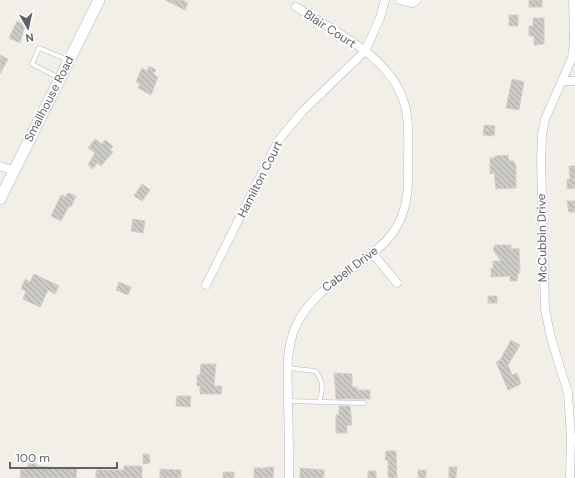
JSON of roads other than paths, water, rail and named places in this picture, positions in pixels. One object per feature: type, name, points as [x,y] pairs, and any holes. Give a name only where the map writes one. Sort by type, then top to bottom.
[{"type":"street","name":"Smallhouse Road","points":[[0,199],[99,0]]},
{"type":"street","name":"Hamilton Court","points":[[206,285],[278,141],[302,112],[364,51],[380,18],[386,0]]},
{"type":"street","points":[[400,0],[412,3],[417,0]]},
{"type":"street","name":"McCubbin Drive","points":[[570,478],[571,437],[568,393],[550,338],[544,302],[540,162],[543,128],[572,58],[574,42],[573,0]]},
{"type":"street","name":"Blair Court","points":[[296,7],[364,51]]},
{"type":"street","name":"Cabell Drive","points":[[290,478],[288,368],[291,340],[301,316],[320,292],[373,254],[387,240],[399,223],[406,207],[408,192],[408,128],[404,104],[398,87],[381,63],[364,51]]},
{"type":"street","points":[[562,81],[575,81]]},
{"type":"street","points":[[0,166],[14,171]]},
{"type":"street","points":[[373,254],[397,283]]},
{"type":"lane","points":[[59,78],[32,64],[34,57],[40,48],[69,60]]},
{"type":"lane","points":[[288,368],[315,371],[321,377],[322,383],[319,402]]},
{"type":"lane","points":[[288,401],[364,403]]}]
